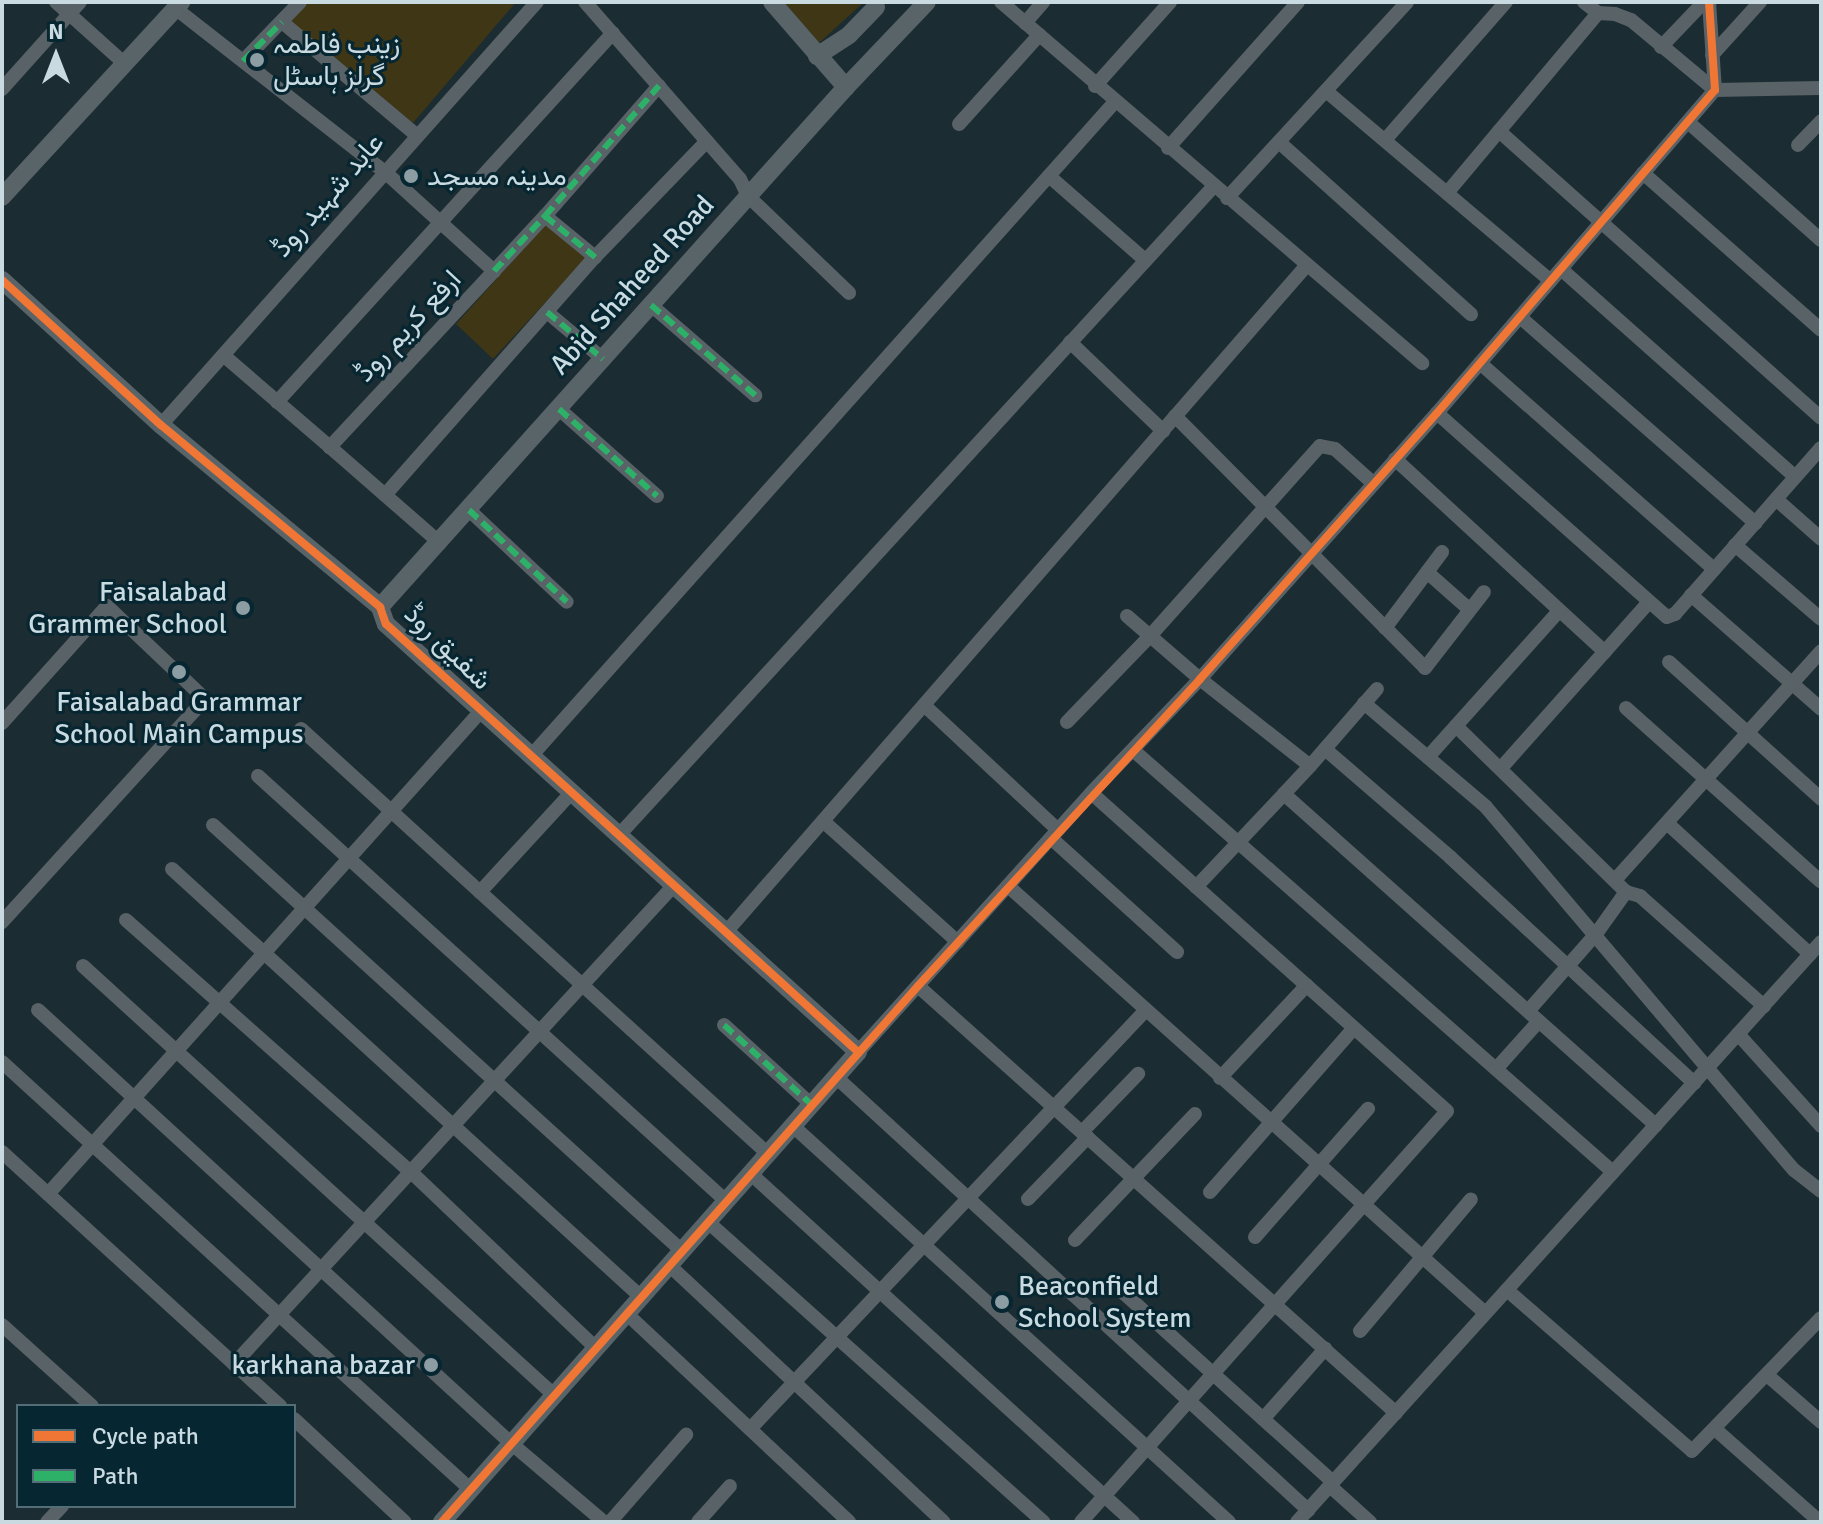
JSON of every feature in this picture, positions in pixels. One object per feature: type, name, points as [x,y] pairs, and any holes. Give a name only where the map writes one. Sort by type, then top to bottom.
[{"type":"street","points":[[56,2],[125,64]]},
{"type":"street","points":[[2,89],[80,2]]},
{"type":"street","points":[[243,61],[300,2]]},
{"type":"street","name":"عابد شہید روڈ","points":[[161,425],[537,2]]},
{"type":"street","points":[[585,2],[740,179],[748,196],[849,293]]},
{"type":"street","points":[[772,2],[846,87]]},
{"type":"street","name":"Abid Shaheed Road","points":[[380,607],[846,87],[927,2]]},
{"type":"street","points":[[1001,2],[1114,103],[1422,363]]},
{"type":"street","points":[[1025,23],[1043,2]]},
{"type":"street","points":[[1095,86],[1170,2]]},
{"type":"street","points":[[1168,148],[1298,2]]},
{"type":"street","points":[[1227,198],[1407,2]]},
{"type":"street","points":[[1385,140],[1506,2]]},
{"type":"street","points":[[1584,2],[1598,13],[1615,14],[1631,20],[1715,90],[1821,88]]},
{"type":"street","points":[[1661,47],[1706,2]]},
{"type":"street","points":[[442,1522],[858,1052],[1374,484],[1715,90],[1706,2]]},
{"type":"street","points":[[1712,55],[1760,2]]},
{"type":"street","points":[[817,56],[849,35],[874,4],[898,32]]},
{"type":"street","points":[[2,197],[178,5]]},
{"type":"street","name":"ارفع کریم روڈ","points":[[178,5],[243,61],[384,171],[494,271],[330,447]]},
{"type":"street","points":[[1447,193],[1598,13]]},
{"type":"street","points":[[282,22],[416,135]]},
{"type":"street","points":[[277,402],[613,33]]},
{"type":"street","points":[[959,124],[1039,35]]},
{"type":"street","points":[[494,271],[659,86]]},
{"type":"street","points":[[1326,91],[1447,193],[1556,275],[1795,477]]},
{"type":"street","points":[[532,755],[1114,103]]},
{"type":"street","points":[[1798,145],[1821,121]]},
{"type":"street","points":[[1688,122],[1821,240]]},
{"type":"street","points":[[1499,131],[1821,418]]},
{"type":"street","points":[[385,495],[595,257],[707,141]]},
{"type":"street","points":[[1279,142],[1471,314]]},
{"type":"street","points":[[1643,173],[1821,330]]},
{"type":"street","points":[[1049,176],[1145,260]]},
{"type":"street","points":[[620,834],[1213,187]]},
{"type":"street","points":[[545,216],[595,257]]},
{"type":"street","points":[[727,931],[1306,266]]},
{"type":"street","name":"شفیق روڈ","points":[[2,280],[161,425],[380,607],[386,624],[858,1052]]},
{"type":"street","points":[[651,305],[755,395]]},
{"type":"street","points":[[547,312],[603,359]]},
{"type":"street","points":[[1520,317],[1755,523]]},
{"type":"street","points":[[1070,342],[1163,431]]},
{"type":"street","points":[[223,355],[440,543]]},
{"type":"street","points":[[1480,363],[1714,569]]},
{"type":"street","points":[[559,409],[657,496]]},
{"type":"street","points":[[1437,413],[1649,602],[1672,617],[1820,450]]},
{"type":"street","points":[[1175,416],[1425,668],[1484,592]]},
{"type":"street","points":[[1067,722],[1150,636],[1320,446],[1335,449],[1374,484]]},
{"type":"street","points":[[1395,459],[1605,652]]},
{"type":"street","points":[[1776,499],[1821,539]]},
{"type":"street","points":[[469,510],[567,602]]},
{"type":"street","points":[[1735,545],[1821,619]]},
{"type":"street","points":[[1385,628],[1442,552]]},
{"type":"street","points":[[1427,572],[1470,610]]},
{"type":"street","points":[[1691,595],[1821,709]]},
{"type":"street","points":[[1502,767],[1649,602]]},
{"type":"street","points":[[2,723],[107,606],[205,699],[2,922]]},
{"type":"street","points":[[1428,757],[1559,611]]},
{"type":"street","points":[[1127,616],[1200,679],[1310,766]]},
{"type":"street","points":[[1615,880],[1821,651]]},
{"type":"street","points":[[1669,662],[1821,799]]},
{"type":"street","points":[[1196,887],[1310,766],[1377,689]]},
{"type":"street","points":[[1364,703],[1486,807],[1794,1170],[1821,1191]]},
{"type":"street","points":[[924,705],[1177,952]]},
{"type":"street","points":[[1626,708],[1704,781],[1821,882]]},
{"type":"street","points":[[48,1194],[482,710]]},
{"type":"street","points":[[1456,726],[1502,767],[1626,892],[1640,896],[1764,1006]]},
{"type":"street","points":[[301,729],[768,1154]]},
{"type":"street","points":[[1325,749],[1450,857],[1694,1083]]},
{"type":"street","points":[[1133,750],[1613,1172]]},
{"type":"street","points":[[258,776],[726,1201]]},
{"type":"street","points":[[480,892],[572,792]]},
{"type":"street","points":[[1081,1522],[1447,1111],[1091,793]]},
{"type":"street","points":[[1284,794],[1656,1125]]},
{"type":"street","points":[[823,821],[958,942]]},
{"type":"street","points":[[1297,1522],[1818,946],[1667,823]]},
{"type":"street","points":[[213,825],[682,1251]]},
{"type":"street","points":[[172,869],[641,1297]]},
{"type":"street","points":[[234,1364],[675,884]]},
{"type":"street","points":[[1008,886],[1485,1313]]},
{"type":"street","points":[[1496,1069],[1567,966],[1596,934],[1626,892]]},
{"type":"street","points":[[126,920],[410,1171],[596,1348]]},
{"type":"street","points":[[83,966],[554,1395]]},
{"type":"street","points":[[1220,1078],[1307,985]]},
{"type":"street","points":[[918,986],[1396,1413]]},
{"type":"street","points":[[38,1010],[512,1444],[604,1522]]},
{"type":"street","points":[[750,1429],[1145,1011]]},
{"type":"street","points":[[724,1025],[812,1105]]},
{"type":"street","points":[[1210,1192],[1354,1028]]},
{"type":"street","points":[[1738,1034],[1821,1126]]},
{"type":"street","points":[[2,1062],[471,1490]]},
{"type":"street","points":[[1028,1199],[1138,1074]]},
{"type":"street","points":[[836,1077],[1308,1510]]},
{"type":"street","points":[[1255,1237],[1368,1109]]},
{"type":"street","points":[[1075,1240],[1195,1114]]},
{"type":"street","points":[[793,1126],[1229,1522]]},
{"type":"street","points":[[2,1152],[278,1404]]},
{"type":"street","points":[[751,1174],[1133,1522]]},
{"type":"street","points":[[1360,1331],[1471,1199]]},
{"type":"street","points":[[708,1222],[1043,1522]]},
{"type":"street","points":[[669,1265],[944,1522]]},
{"type":"street","points":[[1116,1286],[1263,1419],[1370,1522]]},
{"type":"street","points":[[1507,1290],[1692,1451],[1821,1319]]},
{"type":"street","points":[[627,1314],[849,1522]]},
{"type":"street","points":[[2,1325],[90,1404]]},
{"type":"street","points":[[1263,1419],[1325,1349]]},
{"type":"street","points":[[1767,1375],[1821,1422]]},
{"type":"street","points":[[296,1421],[405,1522]]},
{"type":"street","points":[[1715,1429],[1820,1522]]},
{"type":"street","points":[[610,1522],[686,1435]]},
{"type":"street","points":[[698,1522],[730,1486]]},
{"type":"shaded area","points":[[306,2],[516,2],[413,123],[289,20]]},
{"type":"shaded area","points":[[784,2],[862,2],[863,3],[819,43]]},
{"type":"shaded area","points":[[546,224],[586,258],[493,359],[456,324]]},
{"type":"marked path","points":[[243,61],[282,22]]},
{"type":"marked path","points":[[545,216],[659,86]]},
{"type":"marked path","points":[[494,271],[545,216],[595,257]]},
{"type":"marked path","points":[[651,305],[755,395]]},
{"type":"marked path","points":[[547,312],[603,359]]},
{"type":"marked path","points":[[559,409],[657,496]]},
{"type":"marked path","points":[[469,510],[567,602]]},
{"type":"marked path","points":[[724,1025],[812,1105]]},
{"type":"cycle path","points":[[442,1522],[918,986],[1200,679],[1437,413],[1715,90],[1709,2]]},
{"type":"cycle path","points":[[2,280],[161,425],[380,607],[386,624],[858,1052]]},
{"type":"place","name":"زینب فاطمہ گرلز ہاسٹل","points":[[257,60]]},
{"type":"place","name":"مدینہ مسجد","points":[[411,176]]},
{"type":"place","name":"Faisalabad Grammer School","points":[[243,608]]},
{"type":"place","name":"Faisalabad Grammar School Main Campus","points":[[179,672]]},
{"type":"place","name":"Beaconfield School System","points":[[1002,1302]]},
{"type":"place","name":"karkhana bazar","points":[[431,1365]]}]
